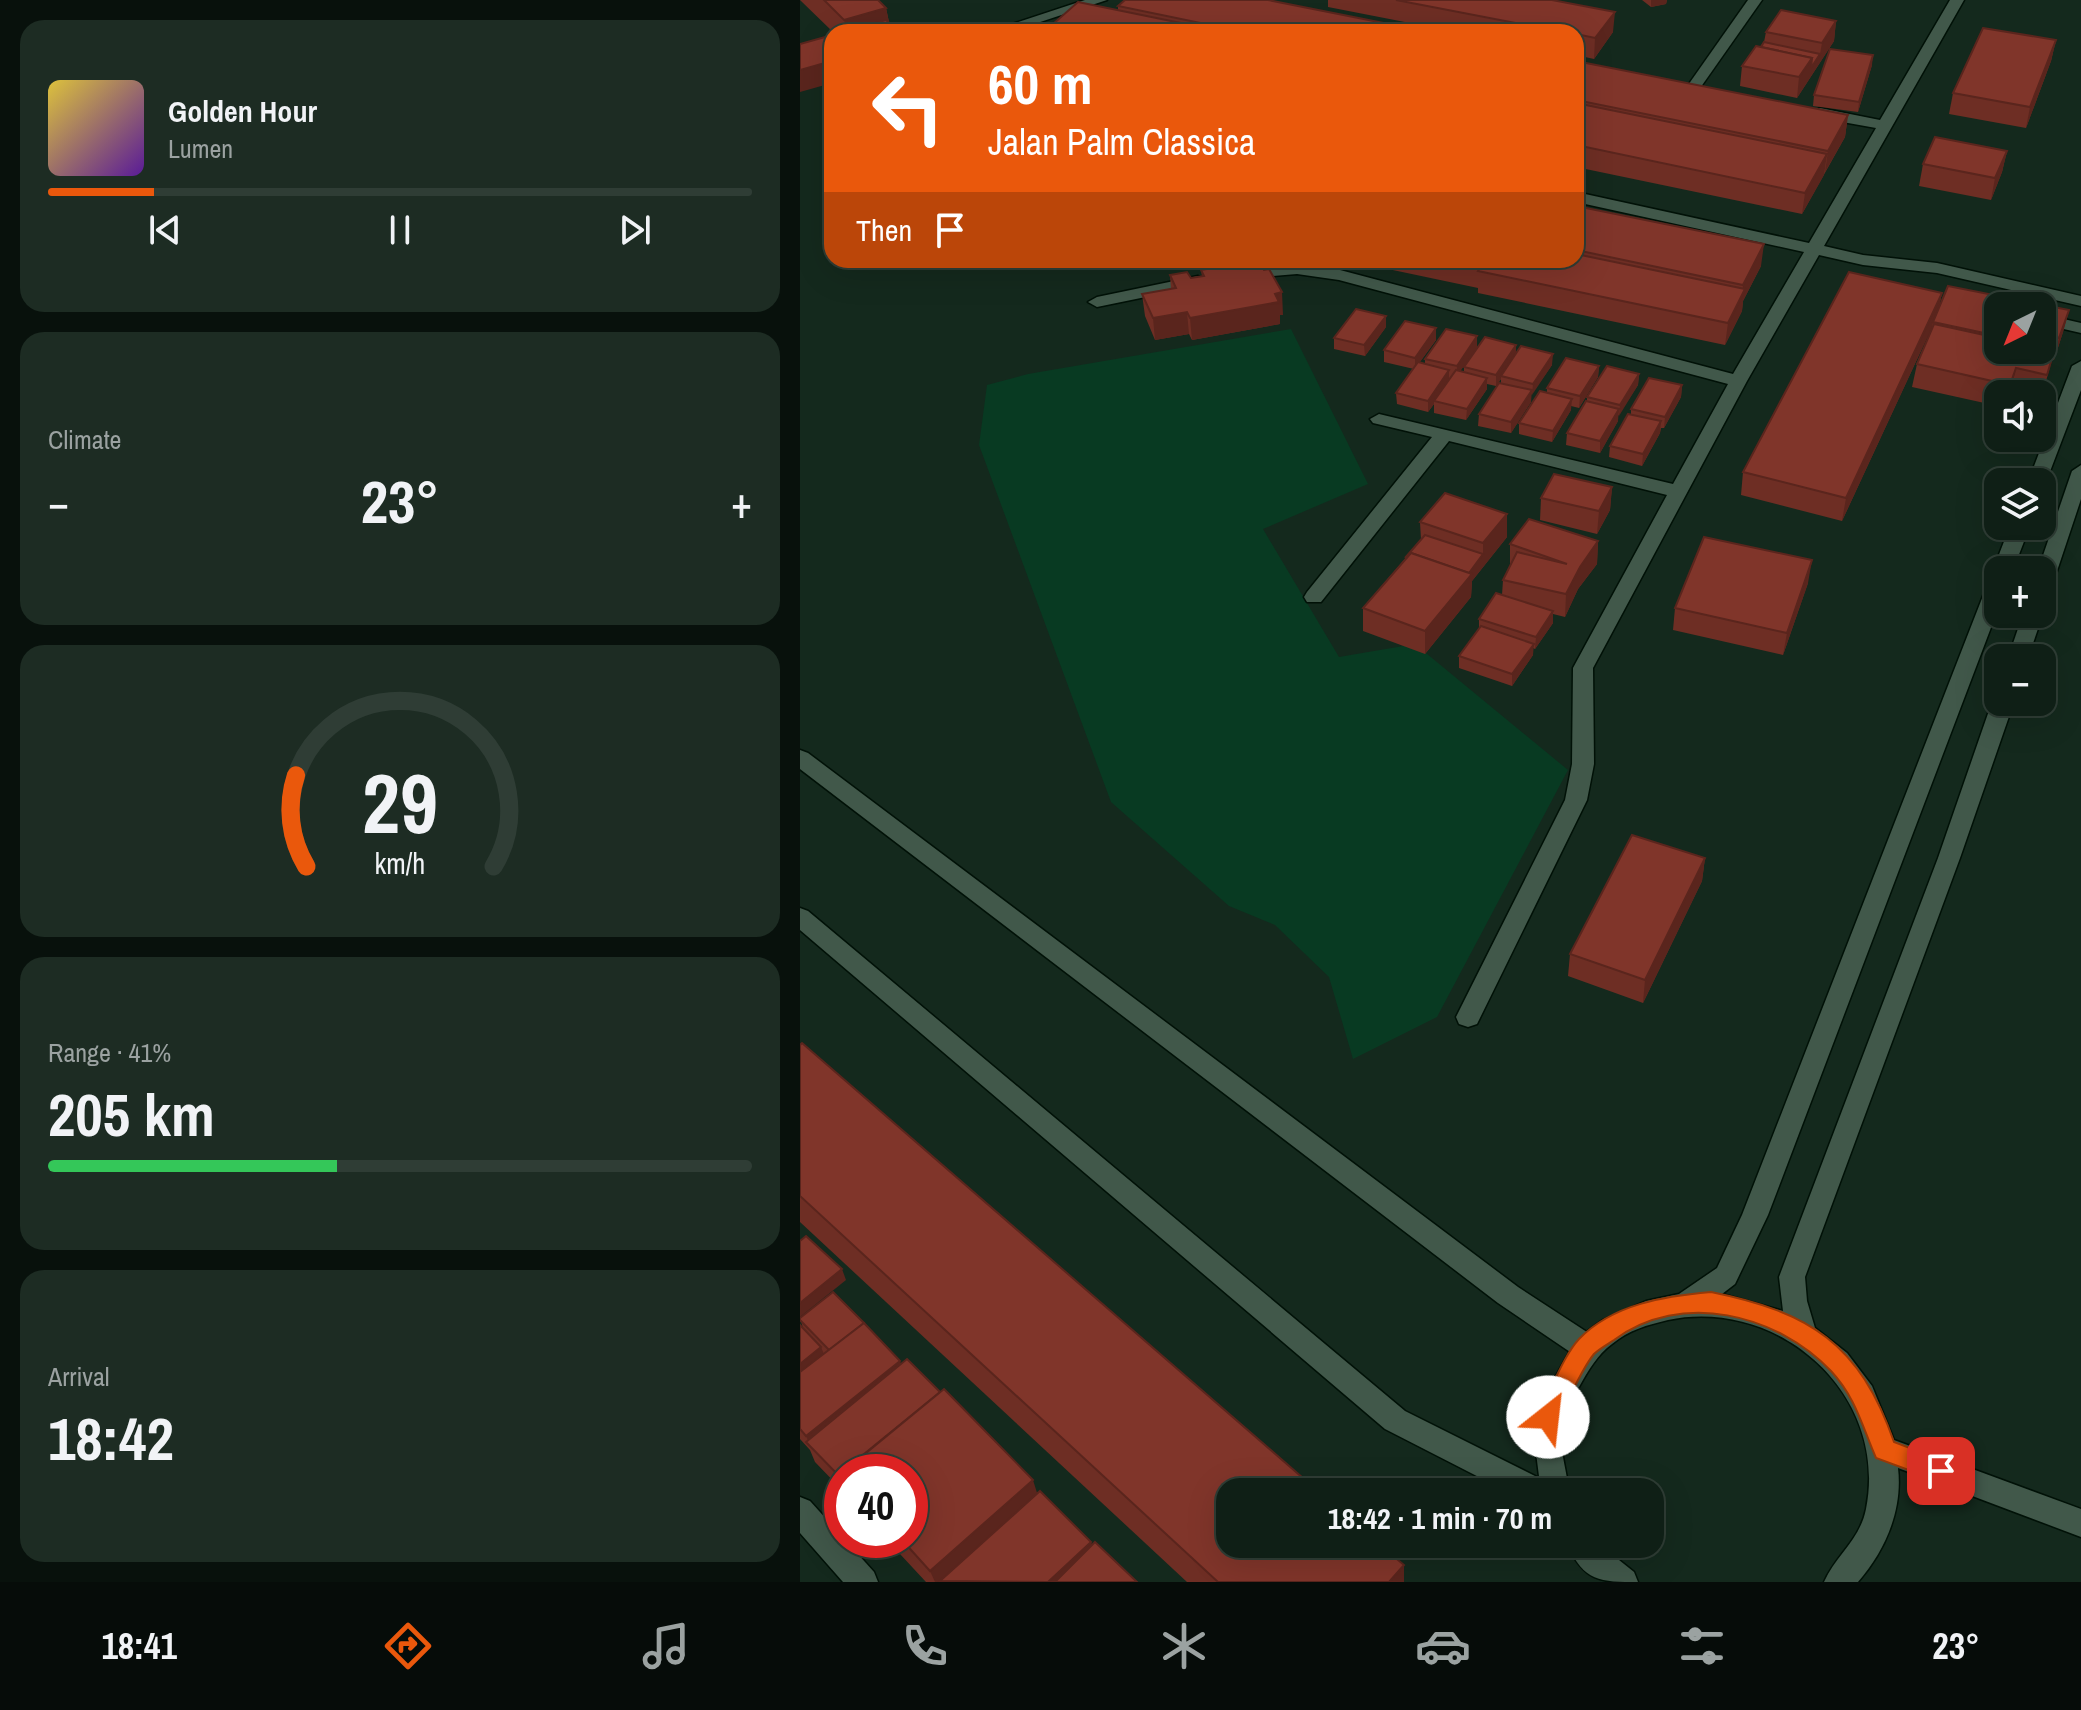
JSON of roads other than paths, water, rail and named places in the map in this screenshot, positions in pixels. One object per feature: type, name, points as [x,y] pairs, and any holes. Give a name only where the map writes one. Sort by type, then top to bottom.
[{"type":"street","points":[[1021,24],[1100,0]]},
{"type":"street","points":[[1693,88],[1755,0]]},
{"type":"street","points":[[1468,1017],[1576,800],[1583,764],[1583,668],[1738,381],[1957,0]]},
{"type":"street","points":[[1797,108],[1887,126]]},
{"type":"street","points":[[1584,199],[1863,260],[1937,268],[2081,301]]},
{"type":"street","points":[[1863,260],[1892,281]]},
{"type":"street","points":[[1097,302],[1212,269],[1297,269],[1340,275],[1738,381]]},
{"type":"street","points":[[2056,322],[2081,328]]},
{"type":"street","points":[[2042,468],[2081,366]]},
{"type":"street","points":[[1379,419],[1680,492]]},
{"type":"street","points":[[1314,597],[1444,435]]},
{"type":"street","points":[[2052,556],[2081,471]]},
{"type":"street","points":[[1685,1305],[1726,1276],[1755,1215],[1984,619]]},
{"type":"street","points":[[1803,1333],[1795,1310],[1792,1277],[1949,858],[1998,716]]},
{"type":"street","points":[[800,758],[1508,1295],[1586,1347]]},
{"type":"street","points":[[800,917],[1395,1420],[1509,1478]]},
{"type":"street","points":[[1554,1478],[1548,1417],[1586,1347],[1622,1321],[1664,1306],[1711,1302],[1758,1312],[1803,1333],[1840,1365],[1869,1405],[1884,1450],[1884,1499],[1869,1545],[1839,1582]]},
{"type":"street","points":[[1884,1450],[2081,1523]]},
{"type":"street","points":[[800,1511],[863,1582]]},
{"type":"street","points":[[1591,1558],[1623,1582]]}]
